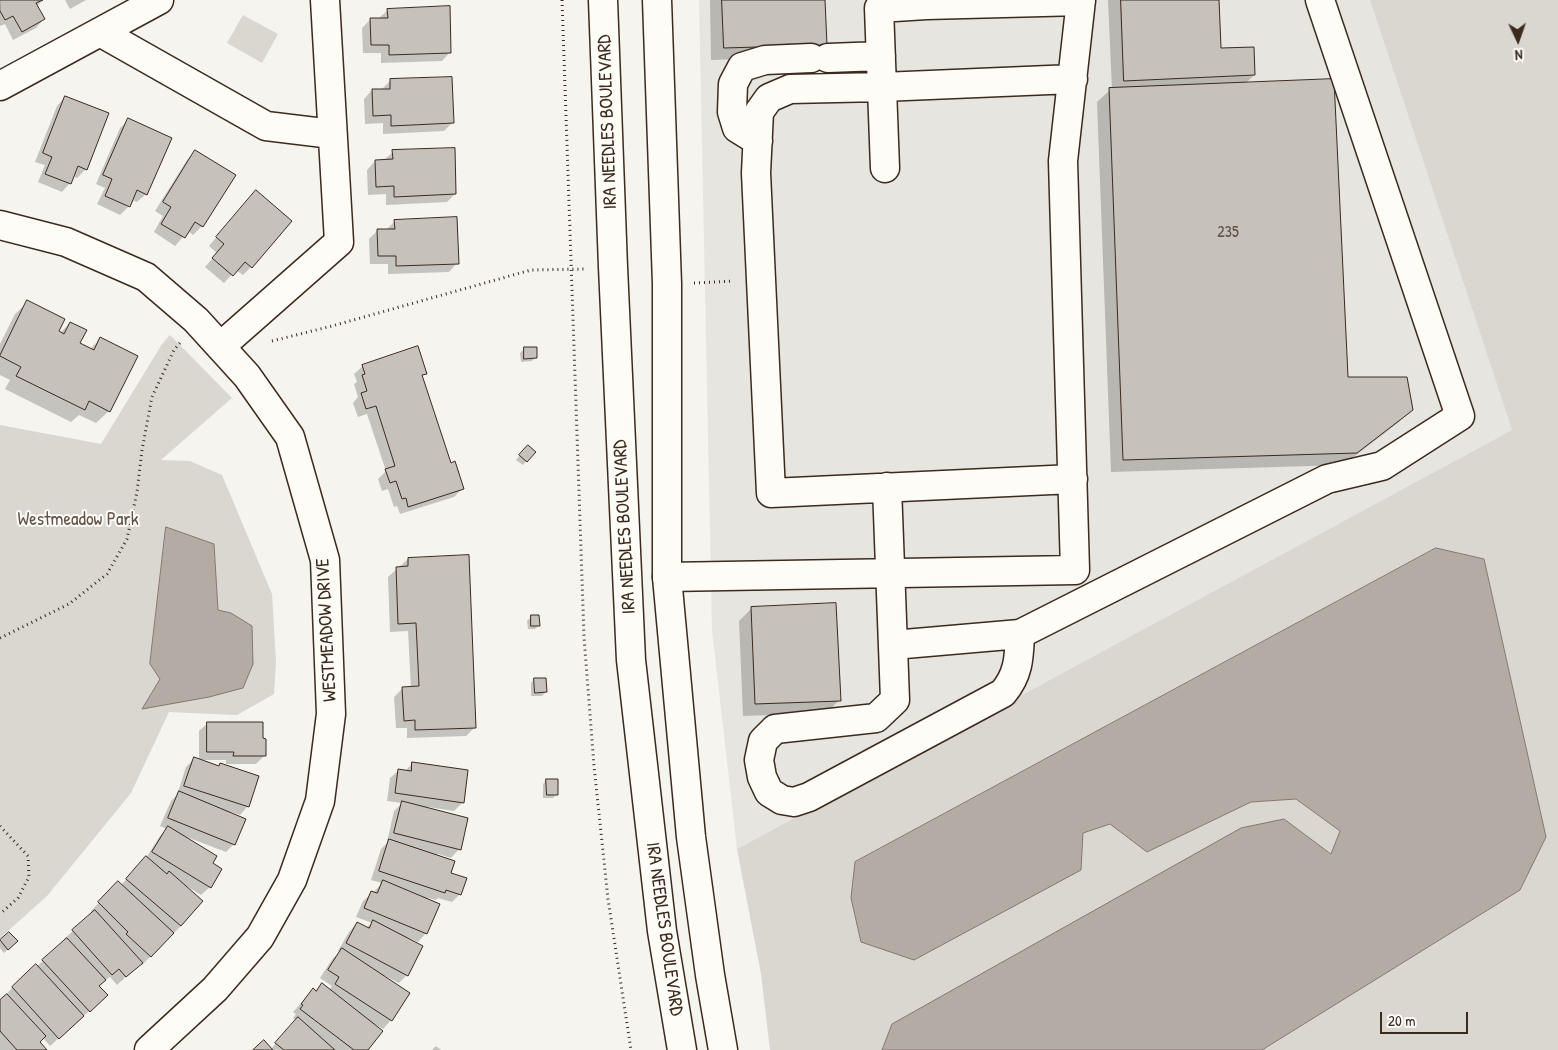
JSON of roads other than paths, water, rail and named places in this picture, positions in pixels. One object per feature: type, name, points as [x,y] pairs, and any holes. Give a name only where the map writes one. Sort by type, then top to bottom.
[{"type":"main road","points":[[0,86],[159,0]]},
{"type":"main road","points":[[221,346],[339,242],[325,0]]},
{"type":"main road","name":"IRA NEEDLES BOULEVARD","points":[[603,0],[631,660],[662,931],[682,1050]]},
{"type":"main road","name":"IRA NEEDLES BOULEVARD","points":[[657,0],[667,284],[667,577],[691,837],[710,975],[723,1050]]},
{"type":"main road","points":[[893,645],[1020,634],[1327,479],[1382,466],[1460,416],[1320,0]]},
{"type":"main road","points":[[885,168],[879,8],[926,2],[1081,1],[1063,161],[1077,605]]},
{"type":"main road","points":[[100,32],[266,126],[332,134]]},
{"type":"main road","points":[[758,140],[737,128],[732,112],[733,84],[742,67],[765,60],[881,56]]},
{"type":"main road","points":[[1072,79],[790,89],[769,98],[759,112],[756,173],[771,493],[1072,479]]},
{"type":"main road","name":"WESTMEADOW DRIVE","points":[[0,225],[66,242],[146,276],[196,320],[247,376],[290,437],[325,560],[331,714],[320,801],[292,880],[260,937],[215,989],[148,1050]]},
{"type":"main road","points":[[887,488],[895,700],[876,718],[775,729],[763,741],[759,760],[762,777],[769,792],[782,800],[794,802],[809,797],[1003,693],[1011,683],[1018,664],[1020,634]]},
{"type":"main road","points":[[667,577],[1075,570]]},
{"type":"park label","name":"Westmeadow Park","points":[[78,520]]}]
